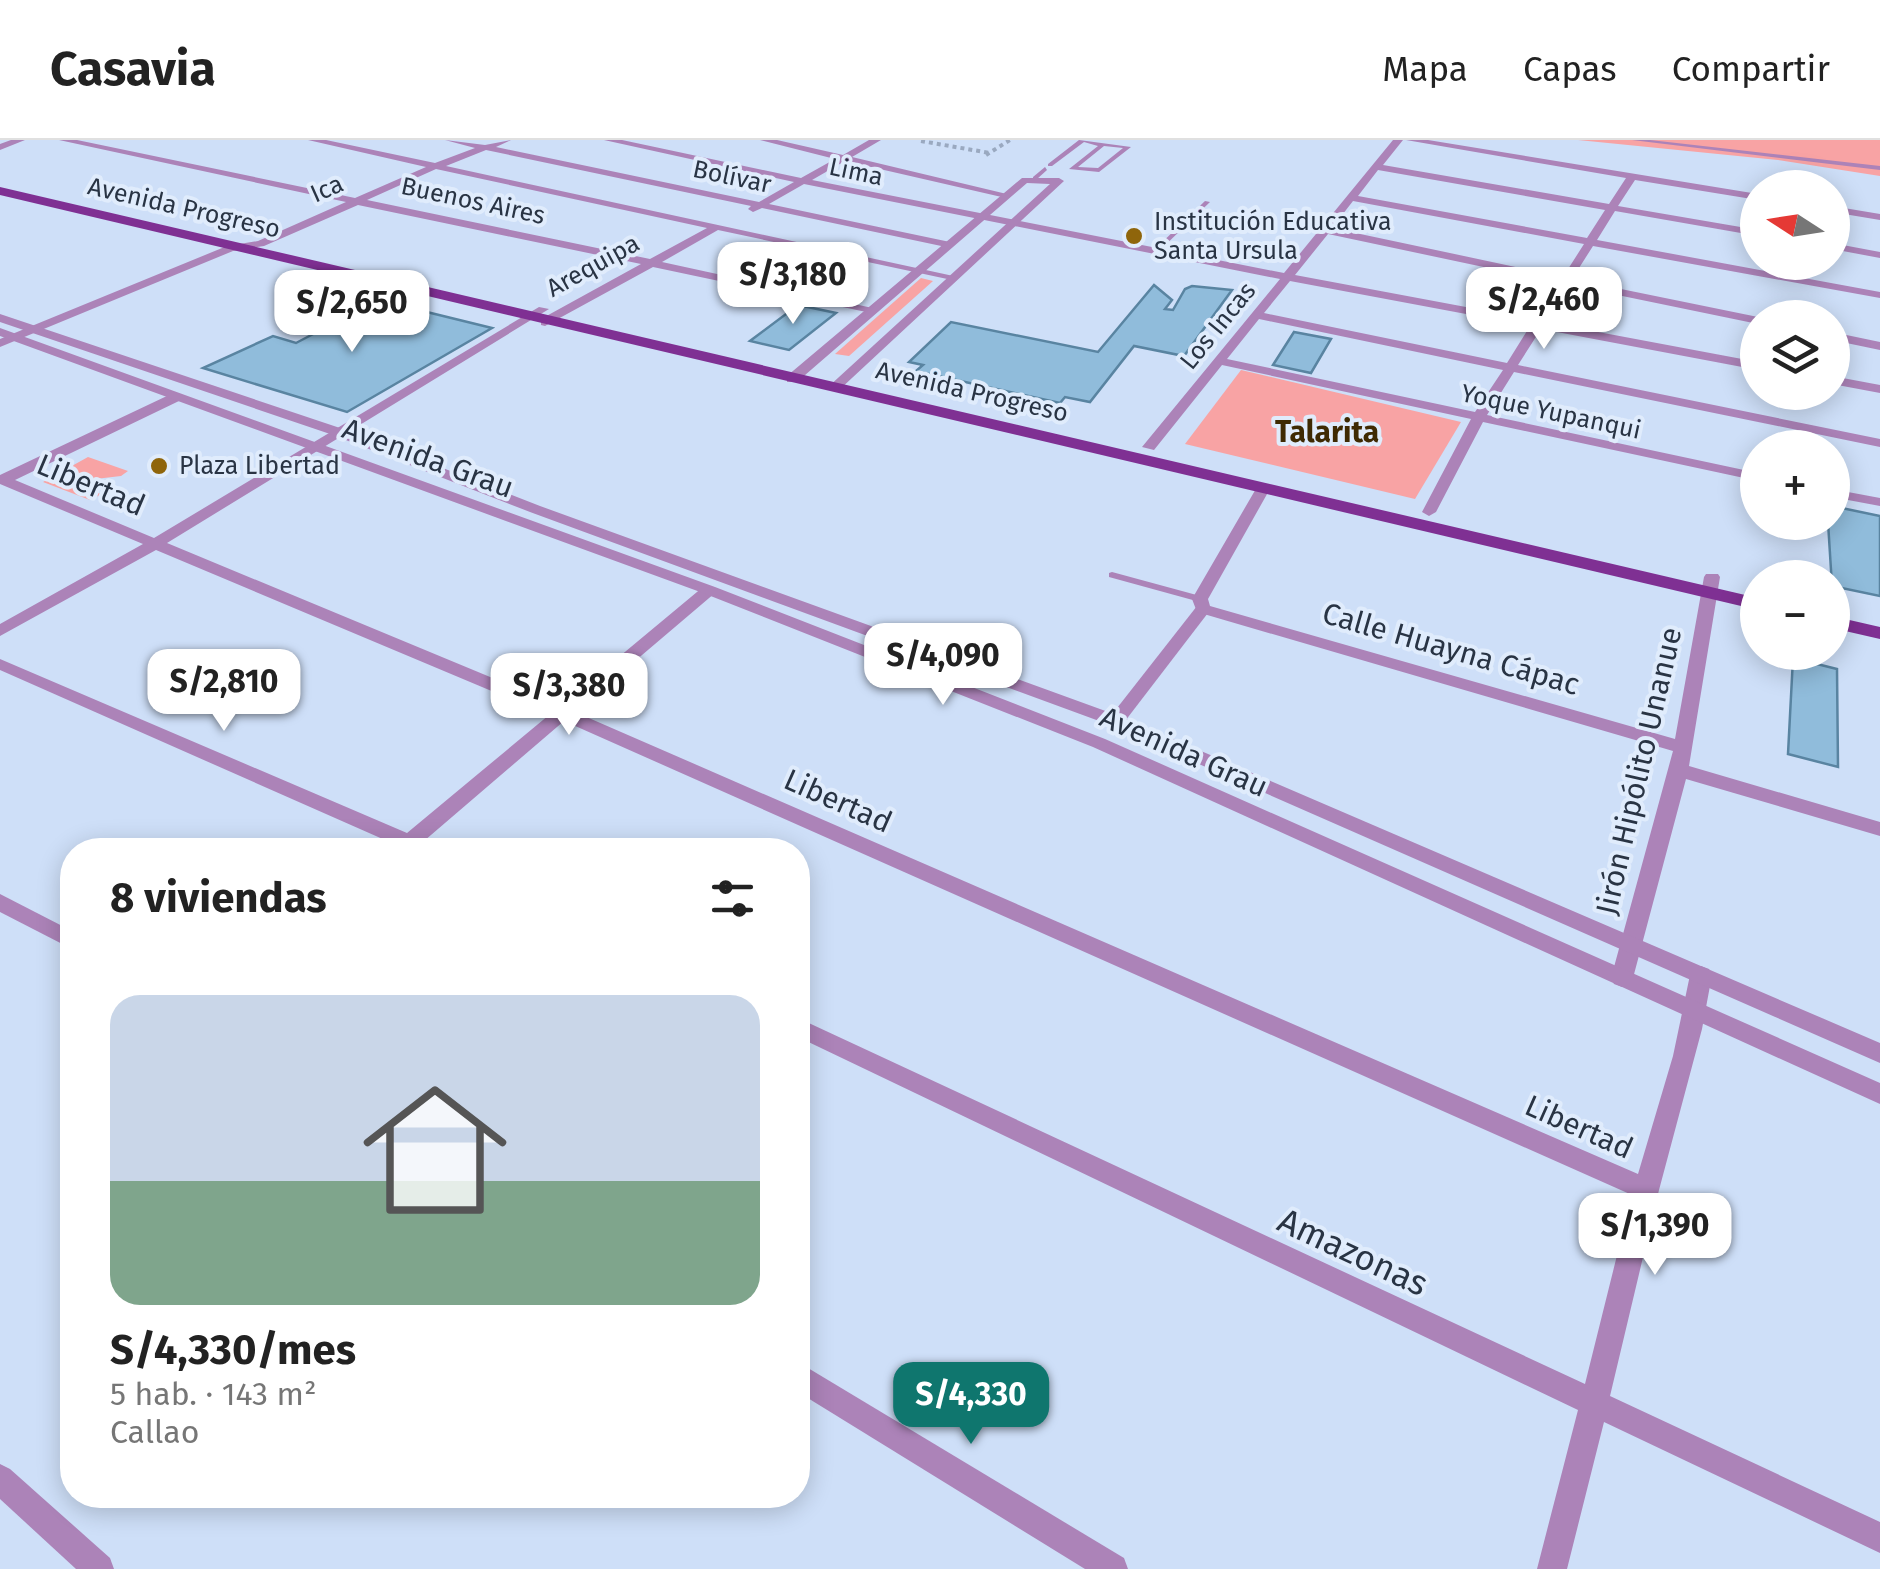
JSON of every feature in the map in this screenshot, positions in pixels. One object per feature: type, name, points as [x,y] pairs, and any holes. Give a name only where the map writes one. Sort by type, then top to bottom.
[{"type":"main road","name":"Avenida Progreso","points":[[0,180],[544,315],[1428,512],[1711,585],[1740,597]]},
{"type":"main road","name":"Avenida Progreso","points":[[0,191],[231,248],[544,315]]},
{"type":"main road","name":"Avenida Progreso","points":[[838,383],[1264,488],[1711,585],[1740,586]]},
{"type":"main road","points":[[1850,608],[1880,615]]},
{"type":"main road","points":[[1850,626],[1880,633]]},
{"type":"street","points":[[0,146],[20,140]]},
{"type":"street","name":"Buenos Aires","points":[[64,140],[872,310]]},
{"type":"street","points":[[314,140],[952,277]]},
{"type":"street","name":"Bolívar","points":[[450,140],[946,244]]},
{"type":"street","name":"Ica","points":[[5,337],[231,248],[260,244],[436,166],[506,140]]},
{"type":"street","name":"Lima","points":[[610,140],[1012,225],[1740,363]]},
{"type":"street","points":[[766,140],[1006,194]]},
{"type":"street","name":"Arequipa","points":[[0,630],[155,544],[314,446],[544,315],[758,206],[876,140]]},
{"type":"street","name":"Los Incas","points":[[1149,447],[1398,140]]},
{"type":"street","points":[[1411,140],[1740,194]]},
{"type":"street","points":[[1376,167],[1740,230]]},
{"type":"street","points":[[798,374],[1006,194],[1043,171],[1067,173]]},
{"type":"street","points":[[838,383],[1067,173]]},
{"type":"street","points":[[1428,512],[1476,420],[1632,176]]},
{"type":"street","points":[[1351,198],[1880,296]]},
{"type":"street","points":[[1850,213],[1880,217]]},
{"type":"street","points":[[1325,230],[1740,317]]},
{"type":"street","points":[[1850,249],[1880,255]]},
{"type":"street","points":[[1255,315],[1880,443]]},
{"type":"street","name":"Avenida Grau","points":[[0,318],[338,432],[536,510],[1116,721],[1880,1053]]},
{"type":"street","name":"Avenida Grau","points":[[5,337],[709,590],[1099,743],[1880,1094]]},
{"type":"street","points":[[1850,340],[1880,346]]},
{"type":"street","name":"Yoque Yupanqui","points":[[1219,360],[1476,420],[1740,473]]},
{"type":"street","points":[[1850,383],[1880,389]]},
{"type":"street","points":[[1,480],[174,398]]},
{"type":"street","name":"Libertad","points":[[1,480],[561,713],[1646,1189]]},
{"type":"street","points":[[1116,721],[1202,604],[1264,488]]},
{"type":"street","points":[[1850,496],[1880,502]]},
{"type":"street","name":"Jirón Hipólito Unanue","points":[[1622,978],[1679,770],[1711,585]]},
{"type":"street","points":[[422,838],[561,713],[709,590]]},
{"type":"street","name":"Calle Huayna Cápac","points":[[1202,604],[1683,748]]},
{"type":"street","points":[[0,664],[392,838]]},
{"type":"street","points":[[1679,770],[1880,829]]},
{"type":"street","points":[[0,902],[60,934]]},
{"type":"street","points":[[1552,1569],[1596,1406],[1646,1189],[1696,1012],[1701,975]]},
{"type":"street","name":"Amazonas","points":[[810,1033],[1880,1538]]},
{"type":"street","points":[[810,1383],[1113,1569]]},
{"type":"street","points":[[0,1479],[100,1569]]},
{"type":"lane","points":[[1043,171],[1083,140],[1128,147],[1099,170],[1067,173]]},
{"type":"lane","points":[[1635,140],[1880,168]]},
{"type":"lane","points":[[1067,173],[1100,148],[1096,143]]},
{"type":"lane","points":[[1155,252],[1207,202]]},
{"type":"lane","points":[[1112,576],[1202,604]]},
{"type":"path","points":[[921,141],[988,154],[1010,140]]},
{"type":"shaded area","points":[[1578,140],[1880,140],[1880,176],[1778,160]]},
{"type":"shaded area","points":[[921,278],[933,281],[849,356],[835,354]]},
{"type":"shaded area","points":[[1241,370],[1461,422],[1415,499],[1185,444]]},
{"type":"shaded area","points":[[88,457],[128,471],[121,476],[78,481],[75,486],[102,494],[90,500],[43,482]]},
{"type":"building","points":[[1154,285],[1172,300],[1165,309],[1173,310],[1185,289],[1192,286],[1232,290],[1184,356],[1134,346],[1090,402],[1065,397],[1060,403],[916,371],[923,365],[909,362],[951,322],[1098,352]]},
{"type":"building","points":[[378,300],[492,328],[347,412],[203,368],[273,336],[296,343]]},
{"type":"building","points":[[798,305],[836,313],[789,350],[750,341]]},
{"type":"building","points":[[1294,332],[1331,339],[1311,373],[1273,365]]},
{"type":"building","points":[[1850,510],[1880,516],[1880,596],[1850,590],[1850,560],[1830,560],[1829,540],[1850,540]]},
{"type":"building","points":[[1792,670],[1837,670],[1838,767],[1788,754]]},
{"type":"place","name":"Institución Educativa Santa Ursula","points":[[1134,236]]},
{"type":"place","name":"Plaza Libertad","points":[[159,466]]},
{"type":"district","name":"Talarita","points":[[1327,432]]}]
